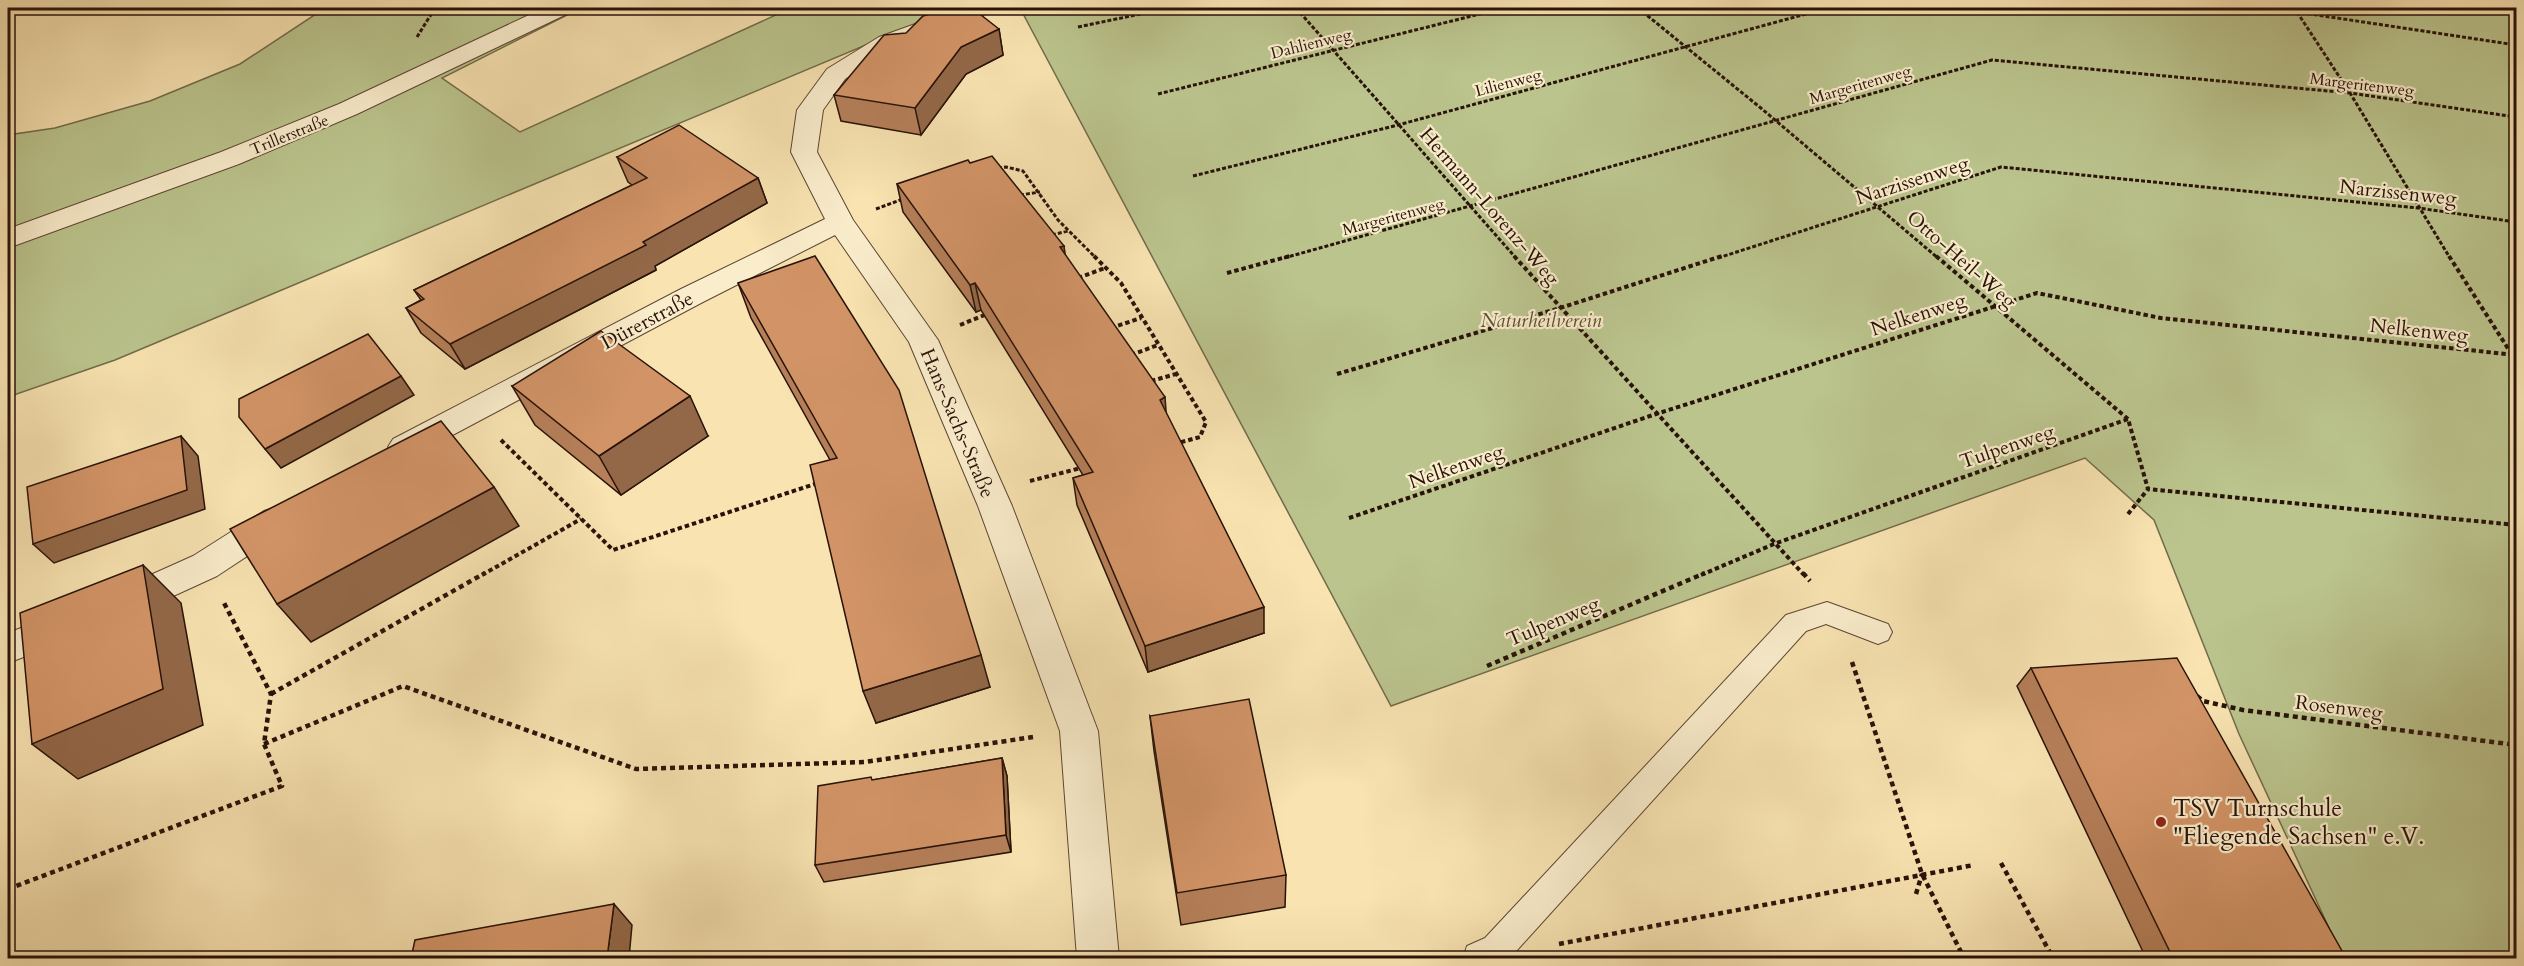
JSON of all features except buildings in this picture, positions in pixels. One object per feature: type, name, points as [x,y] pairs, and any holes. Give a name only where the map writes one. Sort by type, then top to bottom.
[{"type":"street","name":"Trillerstraße","points":[[8,239],[230,158],[348,109],[561,8]]},
{"type":"street","name":"Hans-Sachs-Straße","points":[[980,8],[887,42],[836,74],[810,110],[804,153],[840,222],[922,340],[989,492],[1079,730],[1098,958]]},
{"type":"street","name":"Dürerstraße","points":[[380,459],[691,296],[840,222]]},
{"type":"street","points":[[8,648],[133,599],[205,566],[300,504]]},
{"type":"lane","points":[[1500,948],[1796,623],[1827,613],[1878,632]]},
{"type":"path","points":[[1078,27],[1169,8]]},
{"type":"path","name":"Hermann-Lorenz-Weg","points":[[1296,8],[1560,308],[1774,544],[1806,574],[1851,660],[1922,874],[1964,958]]},
{"type":"path","name":"Dahlienweg","points":[[1158,94],[1504,8]]},
{"type":"path","name":"Otto-Heil-Weg","points":[[1638,8],[1777,119],[1992,306],[2128,419]]},
{"type":"path","name":"Lilienweg","points":[[1192,176],[1398,125],[1685,45],[1828,8]]},
{"type":"path","points":[[2248,8],[2297,12],[2517,45]]},
{"type":"path","points":[[2297,12],[2350,93],[2418,208],[2517,361]]},
{"type":"path","name":"Margeritenweg","points":[[1227,273],[1472,207],[1992,60],[2350,93],[2517,117]]},
{"type":"path","points":[[996,169],[1006,167],[1023,171],[1058,220],[1121,284],[1206,422],[1200,437],[1178,443]]},
{"type":"path","name":"Narzissenweg","points":[[1337,374],[1560,308],[2001,167],[2418,208],[2517,222]]},
{"type":"path","points":[[1011,196],[1040,192]]},
{"type":"path","points":[[840,222],[914,195]]},
{"type":"path","points":[[1047,236],[1068,231]]},
{"type":"path","points":[[1073,280],[1105,268]]},
{"type":"path","name":"Nelkenweg","points":[[1349,518],[1656,414],[2037,293],[2161,318],[2515,355]]},
{"type":"path","points":[[922,340],[998,310]]},
{"type":"path","points":[[1106,329],[1141,318]]},
{"type":"path","points":[[1124,358],[1158,345]]},
{"type":"path","points":[[1146,383],[1176,374]]},
{"type":"path","points":[[473,411],[613,550],[828,479]]},
{"type":"path","points":[[2128,419],[2148,489]]},
{"type":"path","name":"Tulpenweg","points":[[1487,666],[1774,544],[2128,419]]},
{"type":"path","points":[[989,492],[1088,466]]},
{"type":"path","points":[[2128,513],[2148,489]]},
{"type":"path","points":[[2148,489],[2517,525]]},
{"type":"path","points":[[271,694],[581,519]]},
{"type":"path","points":[[8,890],[282,786],[264,744],[271,694],[205,566]]},
{"type":"path","points":[[264,744],[403,686],[636,769],[865,762],[1079,730]]},
{"type":"path","name":"Rosenweg","points":[[2195,694],[2202,701],[2243,710],[2517,745]]},
{"type":"path","points":[[2001,863],[2053,958]]},
{"type":"path","points":[[1500,948],[1544,947],[1974,865]]},
{"type":"path","points":[[1916,894],[1922,874]]},
{"type":"path","points":[[2350,958],[2350,956],[2366,958]]},
{"type":"green space","points":[[325,8],[581,8],[442,78],[520,132],[791,8],[954,8],[115,360],[8,397],[8,135],[55,128],[150,101],[240,64]]},
{"type":"green space","name":"Naturheilverein","points":[[1020,8],[2482,8],[2516,13],[2516,958],[2343,958],[2239,734],[2154,520],[2085,458],[1391,706]]},
{"type":"place","name":"TSV Turnschule \"Fliegende Sachsen\" e.V.","points":[[2161,822]]}]
